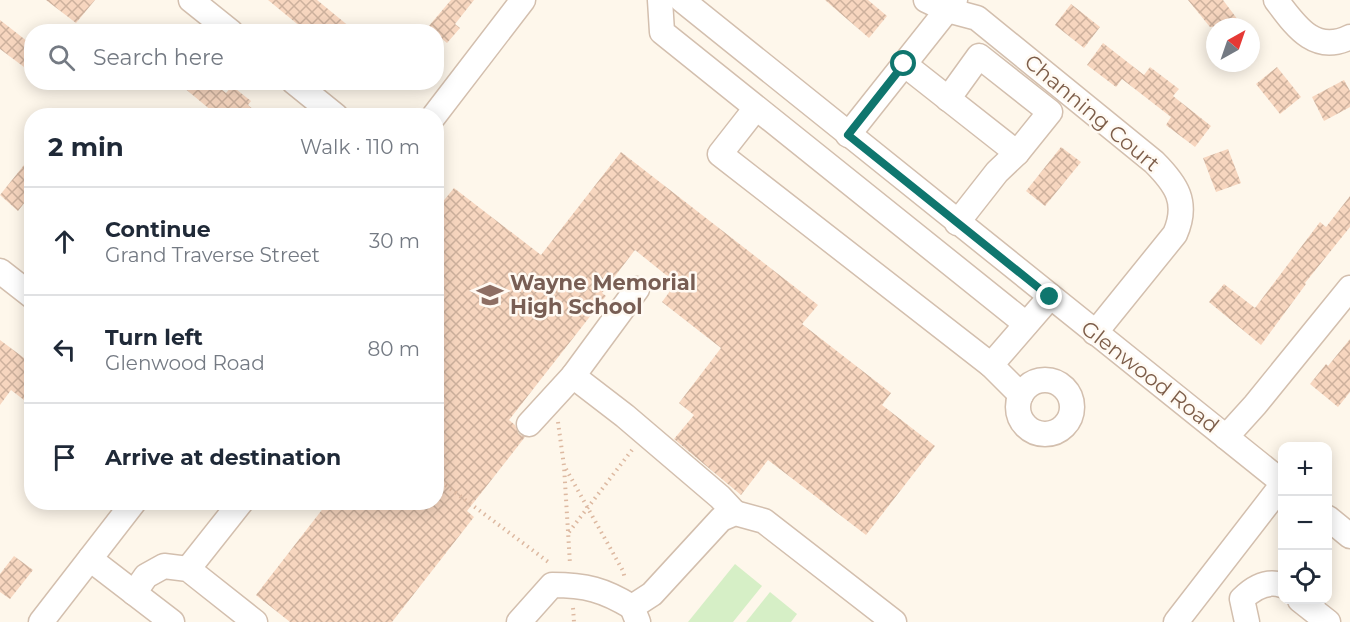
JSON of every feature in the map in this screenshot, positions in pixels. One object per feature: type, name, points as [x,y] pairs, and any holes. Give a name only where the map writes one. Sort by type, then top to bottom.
[{"type":"street","points":[[191,0],[221,24]]},
{"type":"street","points":[[440,108],[523,0]]},
{"type":"street","points":[[660,0],[662,32],[1026,324]]},
{"type":"street","name":"Glenwood Road","points":[[682,0],[1278,480]]},
{"type":"street","points":[[1276,0],[1297,27],[1310,38],[1327,43],[1350,37]]},
{"type":"street","points":[[848,135],[904,64],[943,3]]},
{"type":"street","name":"Channing Court","points":[[943,3],[977,18],[1154,162],[1169,177],[1177,190],[1181,202],[1181,213],[1175,234],[1095,333]]},
{"type":"street","points":[[948,99],[980,56],[1050,112],[1017,153],[996,172],[957,222]]},
{"type":"street","points":[[904,64],[1017,153]]},
{"type":"street","points":[[304,90],[326,108]]},
{"type":"street","points":[[756,108],[720,154],[991,365],[1021,394]]},
{"type":"street","points":[[0,271],[24,290]]},
{"type":"street","points":[[1226,437],[1256,405],[1350,288]]},
{"type":"street","points":[[529,424],[573,376],[637,289]]},
{"type":"street","points":[[991,365],[1050,297]]},
{"type":"street","points":[[573,376],[626,416],[720,497],[735,513],[764,521],[894,622]]},
{"type":"street","points":[[1176,622],[1278,488]]},
{"type":"street","points":[[45,621],[128,510]]},
{"type":"street","points":[[188,569],[235,510]]},
{"type":"street","points":[[519,622],[552,585],[571,585],[610,593],[635,614],[721,519],[735,513]]},
{"type":"street","points":[[1332,521],[1350,536]]},
{"type":"street","points":[[90,559],[172,622]]},
{"type":"street","points":[[134,593],[146,576],[164,566],[188,569],[255,622]]},
{"type":"street","points":[[1247,622],[1242,599],[1253,588],[1270,583],[1278,584]]},
{"type":"street","points":[[1305,604],[1328,622]]},
{"type":"path","points":[[555,395],[564,466],[574,622]]},
{"type":"path","points":[[568,533],[645,433]]},
{"type":"path","points":[[564,466],[623,572],[635,614]]},
{"type":"path","points":[[444,483],[561,572],[571,585]]},
{"type":"green space","points":[[735,564],[762,586],[733,622],[688,622]]},
{"type":"green space","points":[[770,592],[797,614],[791,622],[746,622]]},
{"type":"building","points":[[46,0],[95,0],[76,23]]},
{"type":"building","points":[[268,0],[317,0],[346,24],[297,24]]},
{"type":"building","points":[[451,0],[474,0],[455,24],[460,28],[447,43],[444,41],[444,24],[431,24]]},
{"type":"building","points":[[825,0],[868,0],[887,16],[869,38]]},
{"type":"building","points":[[1188,0],[1223,0],[1236,18],[1206,18],[1206,22]]},
{"type":"building","points":[[1071,4],[1100,27],[1084,48],[1055,25]]},
{"type":"building","points":[[0,20],[24,39],[24,67],[0,49]]},
{"type":"building","points":[[1103,43],[1144,75],[1150,67],[1179,89],[1173,96],[1211,126],[1195,147],[1166,125],[1171,117],[1122,79],[1116,87],[1087,65]]},
{"type":"building","points":[[1277,67],[1301,97],[1280,114],[1256,84]]},
{"type":"building","points":[[1344,80],[1350,91],[1350,107],[1324,121],[1312,97]]},
{"type":"building","points":[[187,90],[222,90],[226,93],[229,90],[237,90],[251,101],[248,105],[252,108],[208,108]]},
{"type":"building","points":[[1061,147],[1081,162],[1045,206],[1026,191]]},
{"type":"building","points":[[1228,149],[1241,183],[1216,192],[1203,158]]},
{"type":"building","points":[[621,152],[818,305],[802,324],[891,393],[882,405],[935,446],[866,535],[768,460],[741,495],[674,439],[694,415],[679,403],[721,348],[662,302],[676,283],[635,250],[602,293],[606,296],[509,420],[515,425],[519,434],[525,437],[467,511],[474,517],[392,622],[290,622],[256,595],[322,510],[444,510],[444,200],[454,188],[541,255]]},
{"type":"building","points":[[24,165],[24,203],[18,211],[0,195]]},
{"type":"building","points":[[1350,196],[1350,227],[1305,283],[1261,345],[1209,302],[1224,284],[1255,308],[1320,222],[1326,227]]},
{"type":"building","points":[[1350,339],[1350,392],[1338,407],[1310,384]]},
{"type":"building","points":[[0,340],[24,358],[24,400],[11,390],[0,405]]},
{"type":"building","points":[[14,556],[33,570],[10,599],[0,592],[0,574]]},
{"type":"place","name":"Wayne Memorial High School","points":[[490,295]]},
{"type":"route","points":[[904,64],[848,135],[1050,297]]}]
